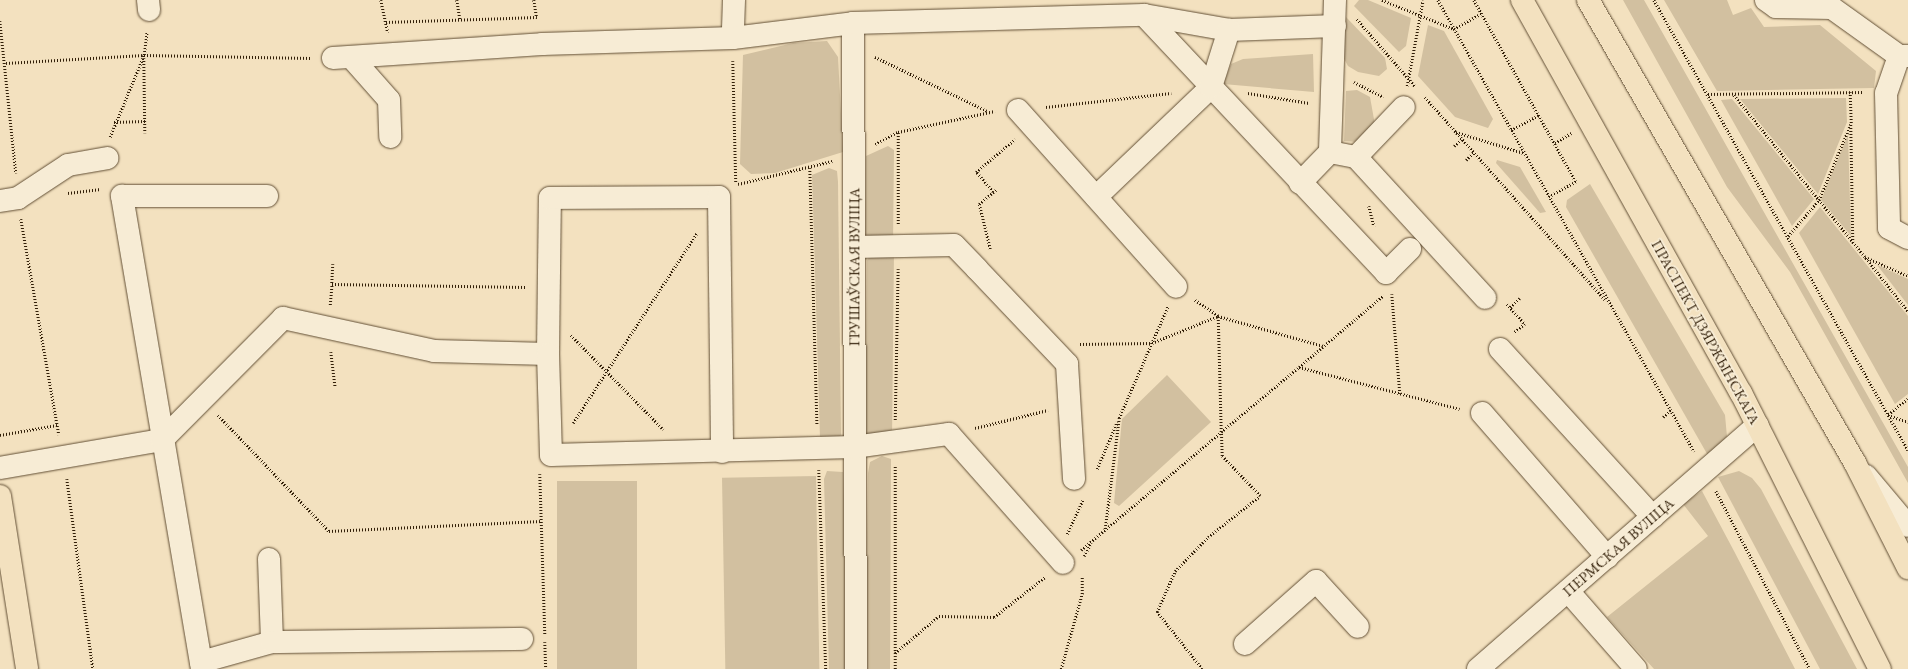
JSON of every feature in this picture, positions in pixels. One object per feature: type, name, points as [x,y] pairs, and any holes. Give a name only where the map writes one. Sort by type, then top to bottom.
[{"type":"main road","name":"ПРАСПЕКТ ДЗЯРЖЫНСКАГА","points":[[1522,0],[1758,426],[1880,669]]},
{"type":"main road","points":[[1588,0],[1854,463],[1908,568]]},
{"type":"main road","points":[[0,496],[28,669]]},
{"type":"street","points":[[733,38],[734,0]]},
{"type":"street","points":[[1300,183],[1330,152],[1333,107],[1335,0]]},
{"type":"street","points":[[1766,0],[1776,7],[1832,8],[1904,56],[1886,93],[1889,228],[1908,238]]},
{"type":"street","points":[[342,58],[542,44],[733,38],[853,23],[1144,15],[1230,30],[1334,26]]},
{"type":"street","points":[[1144,15],[1386,273],[1410,249]]},
{"type":"street","name":"ГРУШАЎСКАЯ ВУЛІЦА","points":[[853,23],[856,669]]},
{"type":"street","points":[[1096,197],[1210,87],[1230,30]]},
{"type":"street","points":[[342,58],[389,100],[390,137]]},
{"type":"street","points":[[1356,157],[1404,107]]},
{"type":"street","points":[[1025,117],[1176,287]]},
{"type":"street","points":[[1330,152],[1356,157],[1485,298]]},
{"type":"street","points":[[9,200],[68,165],[107,158]]},
{"type":"street","points":[[267,196],[122,196],[201,666],[272,642],[522,639]]},
{"type":"street","points":[[722,452],[719,197],[550,198],[550,314],[548,354],[551,455],[687,453],[722,452],[818,448],[854,447],[895,444],[949,434],[1075,564]]},
{"type":"street","points":[[854,248],[954,245],[1067,364],[1074,479]]},
{"type":"street","points":[[0,468],[64,459],[162,440],[283,318],[434,351],[548,354]]},
{"type":"street","points":[[1500,349],[1653,517]]},
{"type":"street","points":[[1475,412],[1607,557]]},
{"type":"street","name":"ПЕРМСКАЯ ВУЛІЦА","points":[[1478,669],[1758,426]]},
{"type":"street","points":[[1854,463],[1908,526]]},
{"type":"street","points":[[269,559],[272,642]]},
{"type":"street","points":[[1245,644],[1316,581],[1358,627]]},
{"type":"street","points":[[1568,591],[1636,669]]},
{"type":"path","points":[[381,0],[391,54]]},
{"type":"path","points":[[457,0],[460,20]]},
{"type":"path","points":[[1382,0],[1454,29]]},
{"type":"path","points":[[1334,72],[1404,107],[1423,0]]},
{"type":"path","points":[[1438,0],[1698,457]]},
{"type":"path","points":[[1474,0],[1576,182],[1549,197]]},
{"type":"path","points":[[1654,0],[1908,450]]},
{"type":"path","points":[[145,133],[144,55],[149,5]]},
{"type":"path","points":[[1454,29],[1482,13]]},
{"type":"path","points":[[1355,16],[1392,55],[1417,88]]},
{"type":"path","points":[[386,22],[537,17]]},
{"type":"path","points":[[0,21],[6,63],[9,200],[64,459],[93,669]]},
{"type":"path","points":[[733,38],[736,184]]},
{"type":"path","points":[[853,47],[988,111],[1025,117],[1210,87],[1333,107]]},
{"type":"path","points":[[102,189],[114,122],[144,55]]},
{"type":"path","points":[[6,63],[144,55],[342,58]]},
{"type":"path","points":[[1708,94],[1734,95],[1850,92],[1886,93]]},
{"type":"path","points":[[1850,92],[1853,243]]},
{"type":"path","points":[[1421,93],[1610,304]]},
{"type":"path","points":[[1734,95],[1908,311]]},
{"type":"path","points":[[719,197],[736,184],[810,168],[853,154],[898,132],[988,111]]},
{"type":"path","points":[[1511,130],[1539,115]]},
{"type":"path","points":[[993,192],[976,172],[1025,117]]},
{"type":"path","points":[[114,122],[145,122]]},
{"type":"path","points":[[1788,236],[1819,200],[1850,123]]},
{"type":"path","points":[[895,669],[895,444],[898,132]]},
{"type":"path","points":[[1456,132],[1524,153]]},
{"type":"path","points":[[1454,146],[1462,139]]},
{"type":"path","points":[[1466,160],[1474,152]]},
{"type":"path","points":[[810,168],[826,669]]},
{"type":"path","points":[[64,193],[112,187],[122,196]]},
{"type":"path","points":[[991,254],[979,204],[997,189]]},
{"type":"path","points":[[1368,203],[1376,234]]},
{"type":"path","points":[[546,669],[540,472],[608,374],[698,230]]},
{"type":"path","points":[[1865,258],[1908,276]]},
{"type":"path","points":[[333,264],[332,284],[550,288]]},
{"type":"path","points":[[1105,529],[1119,418],[1176,287],[1218,316],[1322,346]]},
{"type":"path","points":[[895,653],[939,616],[994,617],[1075,564],[1092,540],[1392,288],[1400,394]]},
{"type":"path","points":[[1510,307],[1520,298]]},
{"type":"path","points":[[550,314],[687,453]]},
{"type":"path","points":[[1049,345],[1152,343],[1218,316]]},
{"type":"path","points":[[1202,669],[1157,612],[1176,571],[1208,537],[1260,496],[1222,456],[1218,316]]},
{"type":"path","points":[[1299,367],[1475,412]]},
{"type":"path","points":[[203,399],[329,531],[542,521]]},
{"type":"path","points":[[1888,415],[1908,399]]},
{"type":"path","points":[[949,434],[1069,405]]},
{"type":"path","points":[[1663,417],[1671,410]]},
{"type":"path","points":[[1888,415],[1908,422]]},
{"type":"path","points":[[0,435],[57,425]]},
{"type":"path","points":[[1714,487],[1810,669]]},
{"type":"path","points":[[1061,669],[1082,594],[1075,564]]},
{"type":"shaded area","points":[[1359,0],[1368,0],[1411,18],[1406,46],[1399,52],[1354,6]]},
{"type":"shaded area","points":[[1623,0],[1644,0],[1908,467],[1908,483],[1790,272],[1727,187]]},
{"type":"shaded area","points":[[1664,0],[1727,0],[1733,15],[1751,8],[1764,27],[1820,25],[1876,71],[1874,88],[1717,91]]},
{"type":"shaded area","points":[[1346,17],[1385,58],[1387,69],[1379,76],[1358,72],[1348,66],[1342,55]]},
{"type":"shaded area","points":[[1428,25],[1444,31],[1493,119],[1488,128],[1455,117],[1418,76]]},
{"type":"shaded area","points":[[827,41],[838,57],[843,152],[775,173],[751,174],[740,164],[743,55],[793,43]]},
{"type":"shaded area","points":[[1313,54],[1314,92],[1223,84],[1231,64],[1243,59]]},
{"type":"shaded area","points":[[1357,90],[1370,97],[1375,125],[1358,142],[1344,141],[1346,91]]},
{"type":"shaded area","points":[[1846,98],[1847,122],[1818,194],[1740,99]]},
{"type":"shaded area","points":[[1732,99],[1814,199],[1792,226],[1721,100]]},
{"type":"shaded area","points":[[1848,135],[1851,236],[1821,200]]},
{"type":"shaded area","points":[[888,146],[894,150],[893,243],[865,238],[866,156]]},
{"type":"shaded area","points":[[1497,160],[1520,167],[1546,212],[1540,213],[1496,163]]},
{"type":"shaded area","points":[[829,168],[837,171],[838,182],[841,435],[835,443],[820,437],[812,175]]},
{"type":"shaded area","points":[[1590,184],[1725,415],[1727,437],[1710,459],[1566,207],[1567,200]]},
{"type":"shaded area","points":[[1820,207],[1908,316],[1908,394],[1895,404],[1799,233]]},
{"type":"shaded area","points":[[894,251],[892,439],[865,440],[867,260],[873,253]]},
{"type":"shaded area","points":[[1877,265],[1908,279],[1908,305]]},
{"type":"shaded area","points":[[1167,375],[1211,422],[1119,506],[1114,503],[1122,419]]},
{"type":"shaded area","points":[[882,456],[891,459],[890,669],[865,669],[868,473],[870,462]]},
{"type":"shaded area","points":[[827,471],[843,472],[850,669],[829,669],[824,479]]},
{"type":"shaded area","points":[[1739,471],[1752,478],[1761,489],[1857,669],[1820,669],[1718,477]]},
{"type":"shaded area","points":[[816,476],[819,669],[725,669],[722,478]]},
{"type":"shaded area","points":[[557,481],[637,481],[637,669],[557,669]]},
{"type":"shaded area","points":[[1702,491],[1795,669],[1654,669],[1607,617],[1708,536],[1683,504]]}]
